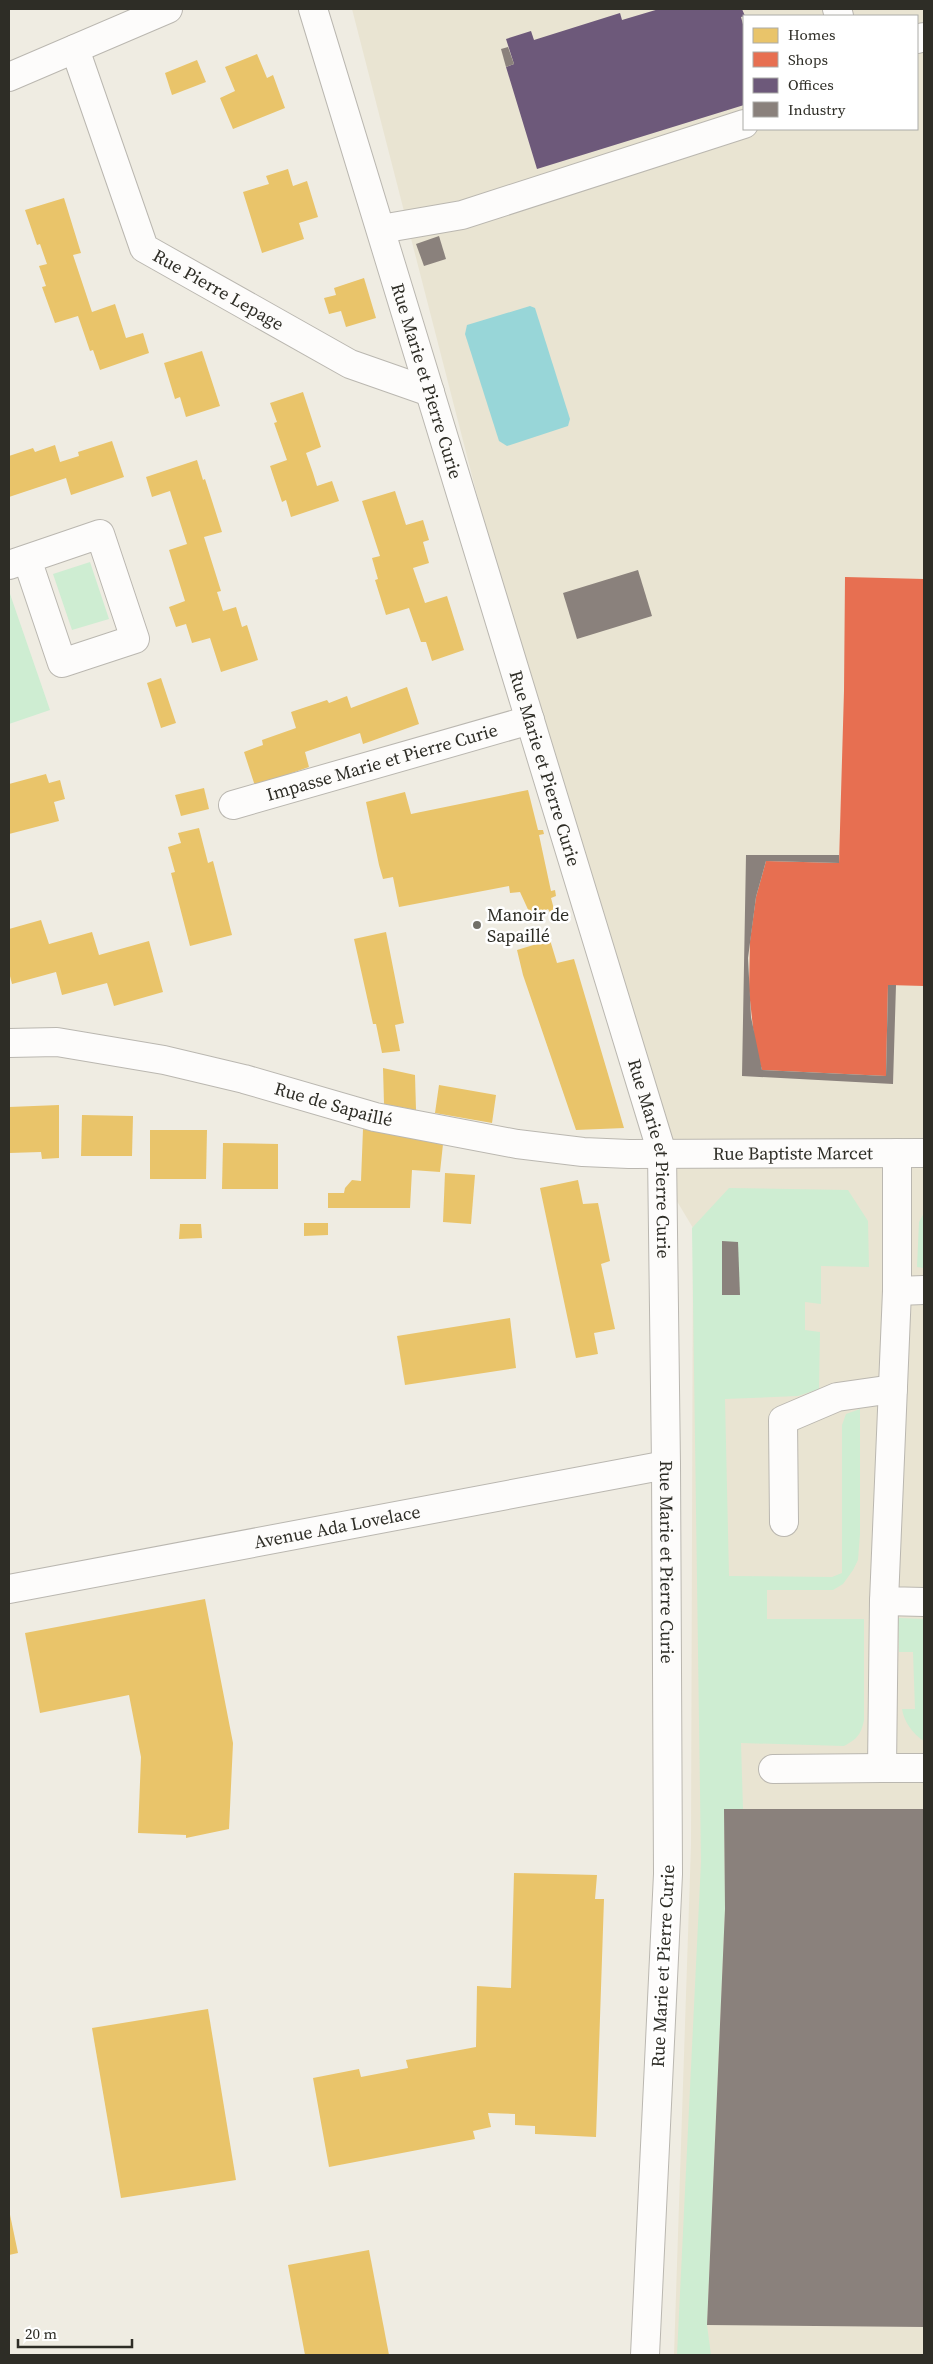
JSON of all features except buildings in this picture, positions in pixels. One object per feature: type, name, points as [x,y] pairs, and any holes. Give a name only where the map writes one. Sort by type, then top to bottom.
[{"type":"street","points":[[9,77],[168,9]]},
{"type":"street","name":"Rue Marie et Pierre Curie","points":[[313,9],[662,1153],[668,1874],[645,2355]]},
{"type":"street","name":"Rue Pierre Lepage","points":[[75,49],[144,248],[350,364],[430,392]]},
{"type":"street","points":[[381,229],[462,215],[743,124]]},
{"type":"street","points":[[100,534],[135,639],[62,663],[18,562],[100,534]]},
{"type":"street","name":"Impasse Marie et Pierre Curie","points":[[233,805],[530,720]]},
{"type":"street","name":"Rue de Sapaillé","points":[[9,1043],[57,1042],[164,1060],[244,1079],[375,1118],[517,1144],[583,1152],[662,1153]]},
{"type":"street","name":"Rue Baptiste Marcet","points":[[662,1153],[924,1153]]},
{"type":"street","points":[[882,1768],[884,1601],[897,1291],[897,1153]]},
{"type":"street","points":[[897,1291],[924,1290]]},
{"type":"street","points":[[784,1522],[783,1420],[837,1397],[893,1389]]},
{"type":"street","name":"Avenue Ada Lovelace","points":[[9,1589],[666,1465]]},
{"type":"street","points":[[884,1601],[924,1602]]},
{"type":"street","points":[[772,1768],[924,1768]]},
{"type":"shaded area","points":[[352,9],[924,9],[924,2355],[674,2355],[691,1845],[693,1228],[645,1148]]},
{"type":"green space","points":[[90,562],[109,619],[72,630],[53,574]]},
{"type":"green space","points":[[9,591],[50,710],[9,724]]},
{"type":"green space","points":[[729,1188],[848,1190],[868,1221],[869,1267],[821,1266],[821,1304],[805,1302],[805,1330],[820,1332],[819,1389],[798,1396],[725,1399],[729,1576],[832,1577],[842,1573],[842,1425],[846,1414],[860,1409],[860,1534],[858,1560],[843,1584],[833,1590],[767,1590],[767,1619],[864,1619],[864,1720],[858,1736],[844,1746],[741,1743],[743,1809],[724,1809],[725,1909],[707,2325],[711,2355],[677,2355],[701,1862],[692,1228]]},
{"type":"green space","points":[[924,1213],[924,1268],[917,1267],[919,1222]]},
{"type":"green space","points":[[898,1618],[924,1619],[924,1741],[910,1727],[902,1709],[915,1709],[913,1652],[899,1652]]},
{"type":"water","points":[[530,306],[535,308],[570,419],[568,426],[507,446],[499,441],[465,334],[467,325]]},
{"type":"place","name":"Manoir de Sapaillé","points":[[477,925]]}]
